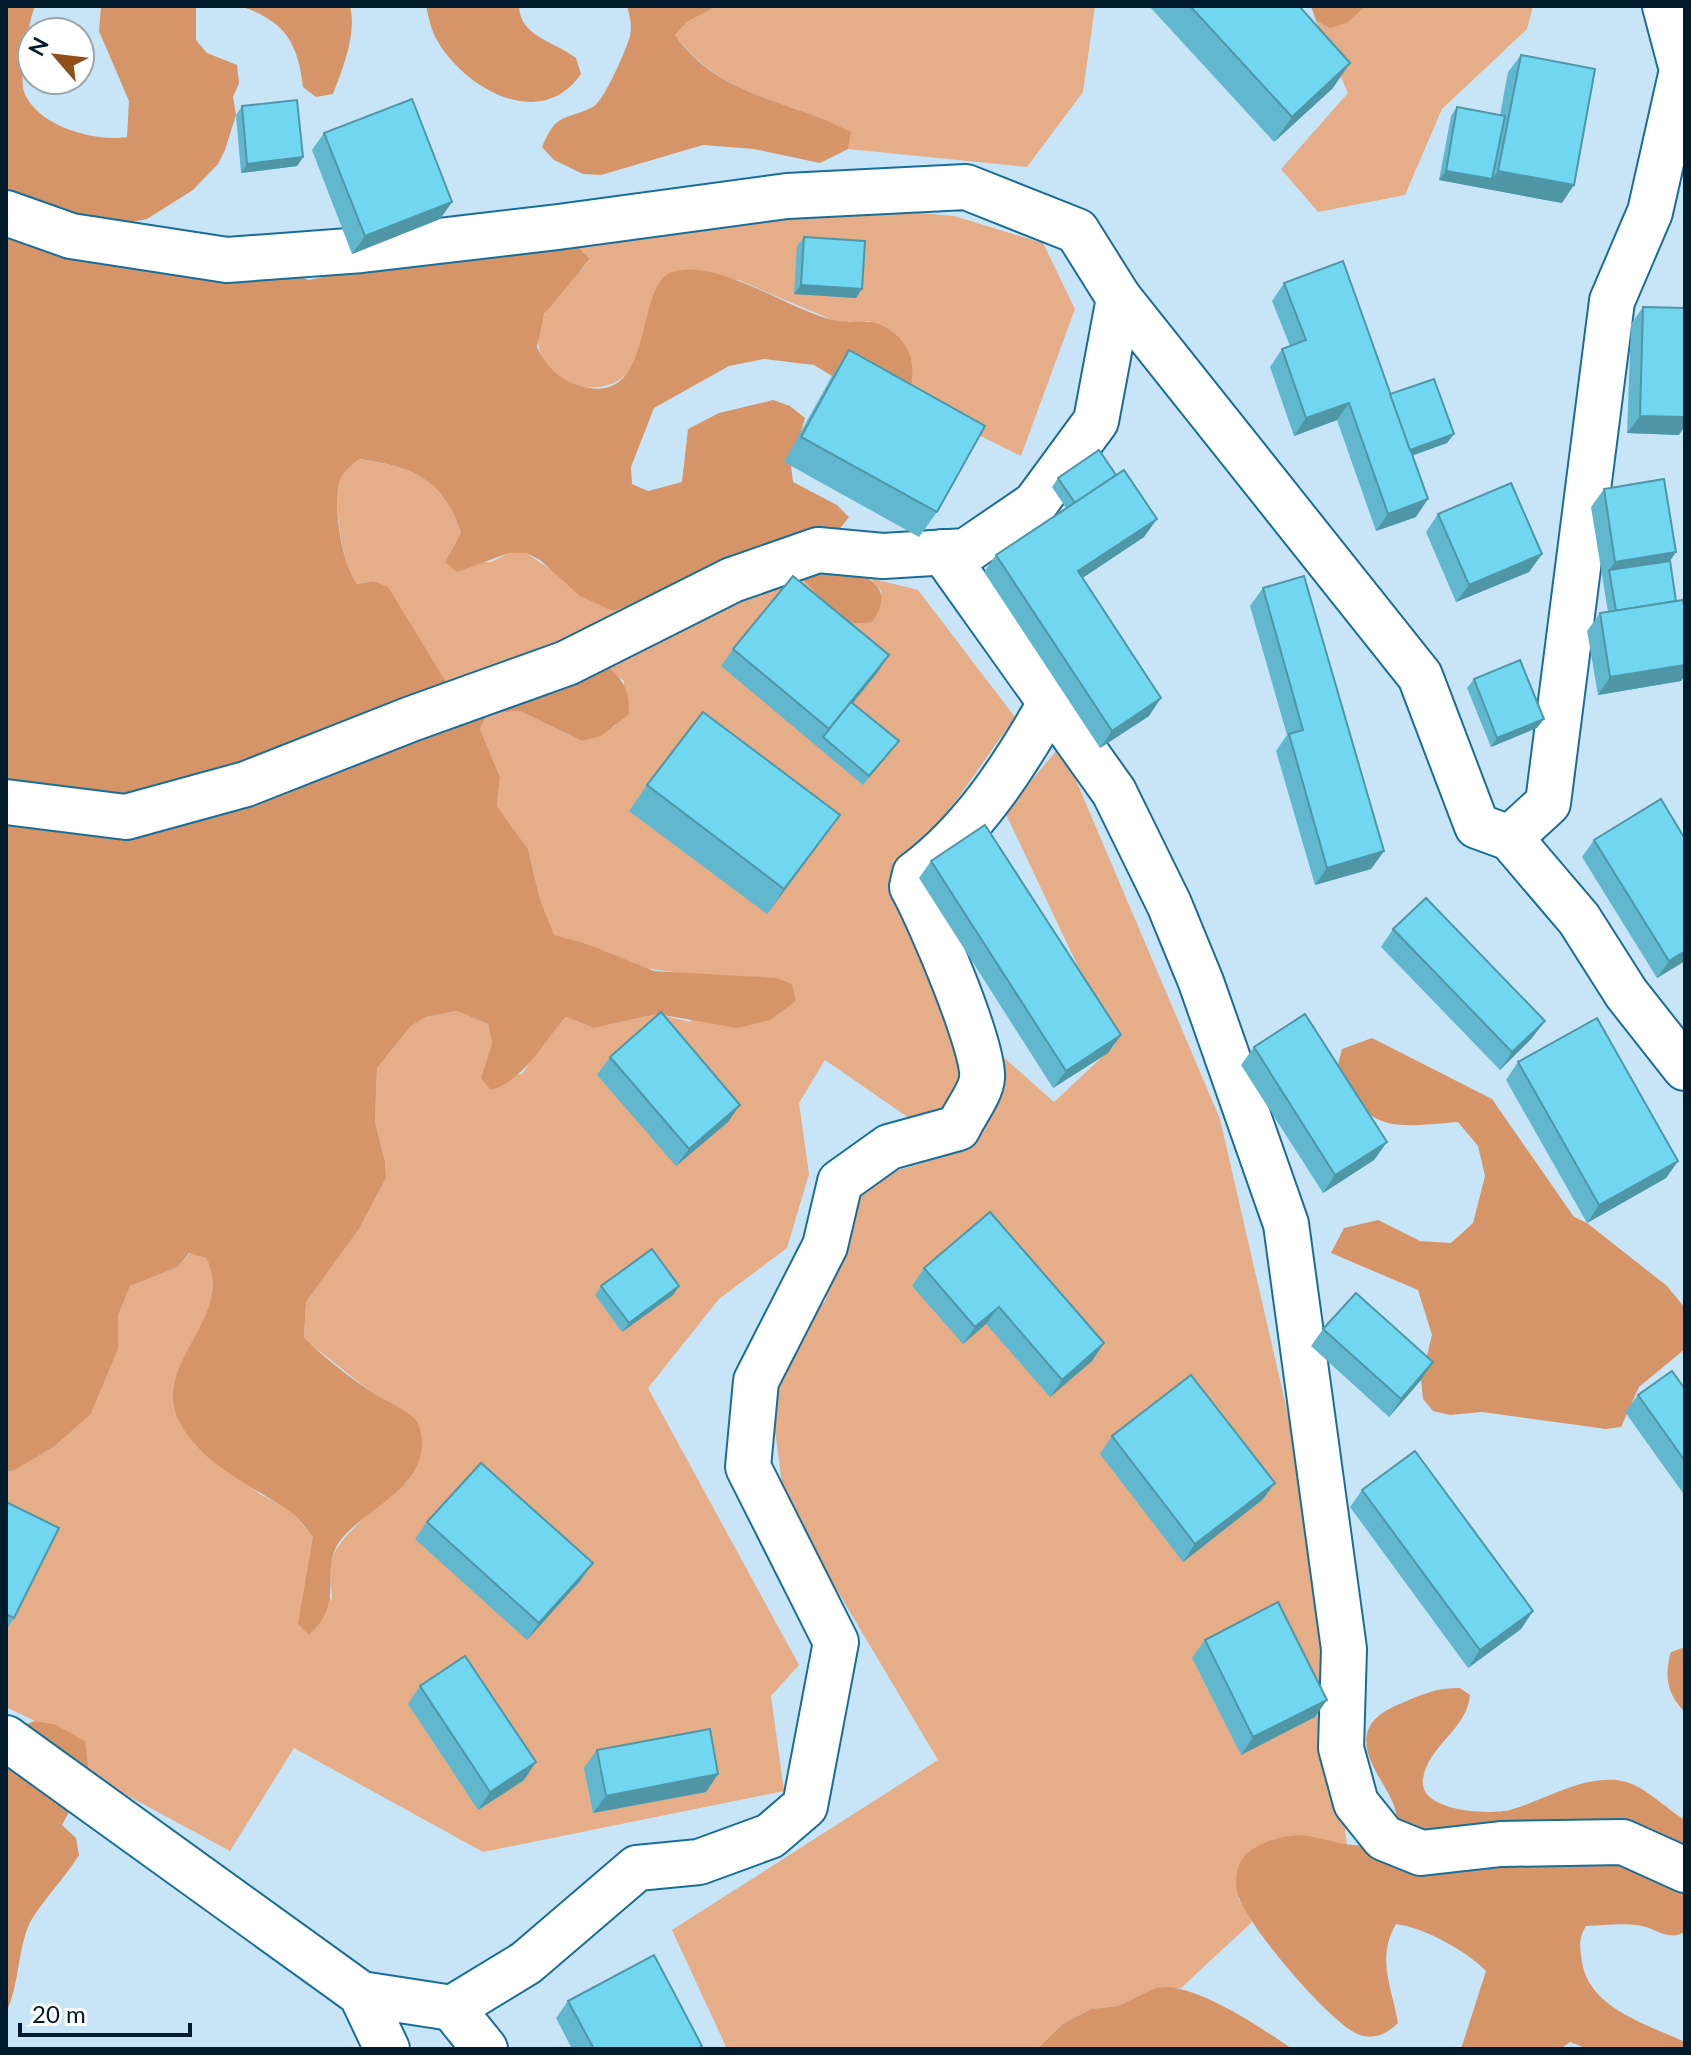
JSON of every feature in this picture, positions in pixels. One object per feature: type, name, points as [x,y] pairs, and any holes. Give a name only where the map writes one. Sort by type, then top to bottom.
[{"type":"street","points":[[1510,838],[1548,803],[1612,301],[1650,212],[1682,70],[1665,6]]},
{"type":"street","points":[[6,213],[71,236],[227,260],[392,247],[787,196],[966,187],[1077,231],[1119,298],[1420,676],[1477,826],[1510,838],[1579,919],[1626,993],[1685,1068]]},
{"type":"street","points":[[6,802],[126,817],[246,784],[411,719],[567,663],[732,580],[818,550],[883,556],[966,551],[1035,504],[1096,421],[1119,298]]},
{"type":"street","points":[[943,552],[1114,792],[1169,904],[1201,982],[1286,1224],[1344,1649],[1341,1748],[1356,1803],[1384,1838],[1421,1853],[1501,1844],[1623,1842],[1685,1870]]},
{"type":"street","points":[[361,1994],[452,2008],[526,1963],[637,1868],[699,1862],[770,1836],[805,1806],[836,1642],[748,1467],[756,1381],[825,1246],[840,1182],[889,1147],[958,1128],[982,1078],[970,1028],[930,919],[912,887],[915,874],[943,853],[990,796],[1051,702]]},
{"type":"street","points":[[6,1738],[166,1855],[257,1916],[361,1994],[387,2049]]},
{"type":"street","points":[[452,2008],[485,2049]]},
{"type":"shaded area","points":[[6,6],[35,6],[33,16],[16,16],[16,96],[26,96],[41,114],[68,129],[114,138],[127,137],[129,101],[99,31],[101,6],[196,6],[196,40],[207,53],[237,65],[239,83],[233,97],[236,115],[218,164],[193,190],[147,219],[111,223],[63,210],[30,214],[273,268],[309,280],[431,254],[562,242],[578,247],[590,259],[544,314],[537,347],[554,372],[566,380],[581,386],[605,388],[622,379],[633,363],[660,282],[672,272],[690,269],[731,278],[816,315],[887,328],[909,352],[911,385],[832,376],[814,365],[764,359],[729,366],[654,408],[631,467],[632,484],[648,491],[682,482],[688,429],[719,413],[773,400],[790,406],[805,418],[791,466],[793,482],[837,505],[849,517],[839,530],[838,564],[859,573],[880,591],[879,610],[872,622],[845,621],[836,616],[795,574],[659,609],[628,606],[613,611],[580,596],[540,560],[526,553],[509,553],[457,572],[445,562],[461,533],[454,515],[435,488],[410,471],[359,459],[342,476],[338,522],[351,574],[357,584],[373,581],[388,587],[446,682],[463,687],[598,661],[613,671],[626,689],[629,714],[601,736],[582,741],[520,711],[488,713],[480,729],[500,777],[497,806],[528,849],[540,899],[554,935],[587,944],[654,971],[776,978],[792,984],[796,1001],[770,1020],[738,1028],[657,1014],[594,1028],[566,1017],[524,1069],[491,1090],[481,1078],[492,1043],[488,1024],[457,1011],[426,1017],[411,1026],[377,1068],[375,1122],[386,1178],[359,1229],[306,1302],[304,1338],[362,1386],[413,1417],[422,1436],[421,1452],[417,1467],[409,1479],[351,1529],[336,1548],[327,1609],[321,1622],[309,1635],[298,1624],[313,1537],[292,1513],[227,1472],[200,1449],[179,1421],[173,1400],[175,1380],[211,1300],[213,1279],[206,1258],[189,1253],[178,1267],[130,1286],[118,1316],[118,1349],[91,1414],[55,1446],[15,1470],[6,1472]]},
{"type":"shaded area","points":[[240,6],[350,6],[350,39],[333,94],[316,97],[303,87],[293,46],[286,36],[268,19]]},
{"type":"shaded area","points":[[426,6],[519,6],[525,25],[576,58],[581,74],[565,91],[546,100],[526,102],[505,97],[485,88],[451,59],[436,38]]},
{"type":"shaded area","points":[[627,6],[717,6],[687,22],[675,35],[693,56],[734,85],[851,132],[848,149],[820,163],[754,149],[703,145],[601,175],[583,174],[554,160],[542,147],[552,128],[557,122],[598,103],[614,74],[630,36]]},
{"type":"shaded area","points":[[717,6],[1095,6],[1083,92],[1027,167],[848,149],[850,132],[736,86],[695,57],[675,35],[687,22]]},
{"type":"shaded area","points":[[1311,6],[1365,6],[1347,23],[1330,28],[1316,21]]},
{"type":"shaded area","points":[[1365,6],[1533,6],[1527,29],[1442,109],[1405,195],[1318,212],[1281,169],[1348,93],[1316,21],[1330,28]]},
{"type":"shaded area","points":[[812,204],[954,216],[1043,243],[1075,309],[1021,456],[898,395],[870,321],[835,321],[738,280],[657,287],[635,361],[622,378],[608,385],[578,385],[552,370],[543,358],[538,345],[542,319],[553,301],[590,260],[578,247],[676,226]]},
{"type":"shaded area","points":[[358,459],[409,471],[435,488],[454,515],[461,533],[445,562],[491,562],[509,553],[526,553],[613,611],[628,606],[659,609],[795,574],[836,616],[857,623],[872,622],[881,591],[870,578],[918,590],[1015,717],[899,882],[966,1024],[1054,1102],[1115,1045],[1005,812],[1061,745],[1220,1119],[1294,1441],[1347,1846],[1305,1836],[1238,1898],[1252,1922],[1181,1988],[1155,1988],[1118,2006],[1091,2009],[1064,2023],[1037,2049],[727,2049],[672,1930],[938,1760],[784,1501],[768,1374],[825,1301],[867,1180],[938,1158],[909,1118],[825,1060],[799,1103],[809,1174],[787,1248],[719,1299],[648,1388],[799,1665],[771,1696],[784,1791],[483,1852],[294,1748],[230,1851],[89,1775],[54,1724],[35,1721],[6,1707],[6,1472],[15,1470],[55,1446],[91,1414],[118,1349],[118,1316],[130,1286],[178,1267],[190,1253],[206,1258],[213,1272],[212,1305],[179,1370],[178,1419],[197,1447],[260,1494],[291,1511],[313,1537],[312,1553],[332,1602],[330,1568],[335,1552],[352,1530],[409,1480],[370,1391],[304,1339],[306,1302],[359,1229],[386,1178],[375,1122],[377,1068],[411,1026],[426,1017],[458,1011],[488,1024],[492,1043],[481,1078],[522,1074],[542,1043],[566,1017],[594,1028],[657,1014],[691,1022],[688,974],[637,967],[587,944],[554,936],[540,899],[528,849],[497,806],[500,777],[480,729],[488,713],[520,711],[582,741],[615,726],[624,681],[598,661],[463,687],[446,682],[373,581],[357,584],[351,574],[340,536],[338,496],[342,476]]},
{"type":"shaded area","points":[[1372,1038],[1492,1099],[1574,1217],[1587,1223],[1667,1286],[1685,1308],[1685,1349],[1639,1387],[1621,1427],[1606,1429],[1482,1412],[1450,1415],[1433,1411],[1423,1399],[1421,1380],[1432,1335],[1418,1290],[1331,1253],[1344,1228],[1378,1220],[1420,1241],[1451,1243],[1473,1223],[1485,1176],[1478,1146],[1458,1122],[1417,1125],[1387,1123],[1374,1117],[1349,1095],[1335,1076],[1342,1049]]},
{"type":"shaded area","points":[[1685,1647],[1685,1712],[1671,1692],[1668,1669],[1671,1652]]},
{"type":"shaded area","points":[[1460,1688],[1470,1695],[1467,1707],[1455,1728],[1432,1756],[1423,1779],[1424,1790],[1443,1805],[1472,1811],[1510,1810],[1589,1782],[1616,1780],[1635,1785],[1685,1820],[1685,1932],[1666,1935],[1631,1924],[1586,1926],[1580,1943],[1587,1978],[1607,2003],[1637,2021],[1685,2042],[1685,2049],[1588,2049],[1570,2042],[1560,2049],[1461,2049],[1486,1971],[1444,1941],[1396,1924],[1390,1937],[1386,1961],[1398,2023],[1381,2035],[1360,2035],[1347,2028],[1311,1994],[1273,1950],[1244,1909],[1236,1888],[1238,1869],[1244,1857],[1259,1845],[1299,1835],[1344,1844],[1368,1845],[1388,1834],[1395,1823],[1396,1811],[1372,1764],[1367,1747],[1368,1731],[1378,1716],[1402,1703],[1437,1690]]},
{"type":"shaded area","points":[[35,1721],[54,1724],[85,1741],[89,1775],[62,1825],[76,1838],[79,1855],[28,1927],[6,2013],[6,1732]]},
{"type":"shaded area","points":[[1168,1987],[1216,2002],[1292,2049],[1037,2049],[1064,2023],[1091,2009],[1118,2006],[1155,1988]]},
{"type":"building","points":[[1190,6],[1299,6],[1350,63],[1292,117]]},
{"type":"building","points":[[1521,55],[1595,69],[1574,185],[1498,171]]},
{"type":"building","points":[[412,99],[452,202],[365,236],[324,133]]},
{"type":"building","points":[[297,100],[303,157],[247,164],[242,106]]},
{"type":"building","points":[[1457,107],[1505,116],[1492,179],[1446,171]]},
{"type":"building","points":[[804,237],[865,241],[862,289],[801,285]]},
{"type":"building","points":[[1343,261],[1428,499],[1388,514],[1349,403],[1306,418],[1282,349],[1306,340],[1284,283]]},
{"type":"building","points":[[1643,307],[1685,308],[1685,417],[1640,416]]},
{"type":"building","points":[[849,350],[985,426],[937,512],[801,437]]},
{"type":"building","points":[[1434,379],[1454,434],[1410,450],[1390,394]]},
{"type":"building","points":[[1099,450],[1116,475],[1075,503],[1058,478]]},
{"type":"building","points":[[1124,470],[1157,519],[1078,571],[1161,698],[1112,731],[996,555]]},
{"type":"building","points":[[1664,479],[1676,552],[1615,562],[1604,489]]},
{"type":"building","points":[[1511,483],[1542,554],[1469,585],[1438,514]]},
{"type":"building","points":[[1670,561],[1676,601],[1616,611],[1609,570]]},
{"type":"building","points":[[793,576],[889,655],[829,729],[733,649]]},
{"type":"building","points":[[1304,576],[1384,851],[1327,868],[1289,734],[1303,730],[1263,588]]},
{"type":"building","points":[[1683,600],[1685,665],[1610,677],[1600,613]]},
{"type":"building","points":[[1520,660],[1544,719],[1497,738],[1474,679]]},
{"type":"building","points":[[851,702],[899,741],[869,776],[823,737]]},
{"type":"building","points":[[703,712],[840,815],[784,889],[647,785]]},
{"type":"building","points":[[1661,799],[1685,839],[1685,951],[1669,961],[1594,840]]},
{"type":"building","points":[[985,825],[1121,1035],[1066,1071],[931,861]]},
{"type":"building","points":[[1426,898],[1545,1021],[1512,1052],[1393,929]]},
{"type":"building","points":[[661,1012],[740,1105],[689,1149],[610,1057]]},
{"type":"building","points":[[1305,1014],[1387,1142],[1335,1175],[1254,1047]]},
{"type":"building","points":[[1597,1018],[1678,1161],[1599,1205],[1518,1062]]},
{"type":"building","points":[[990,1212],[1104,1343],[1062,1380],[999,1307],[975,1327],[924,1268]]},
{"type":"building","points":[[652,1249],[679,1286],[629,1323],[601,1286]]},
{"type":"building","points":[[1356,1293],[1433,1362],[1401,1399],[1323,1329]]},
{"type":"building","points":[[1672,1371],[1685,1389],[1685,1461],[1638,1395]]},
{"type":"building","points":[[1191,1375],[1275,1483],[1195,1544],[1112,1436]]},
{"type":"building","points":[[1415,1451],[1533,1611],[1480,1650],[1362,1490]]},
{"type":"building","points":[[481,1463],[593,1563],[539,1623],[427,1522]]},
{"type":"building","points":[[6,1502],[59,1528],[14,1618],[6,1614]]},
{"type":"building","points":[[1278,1602],[1327,1700],[1253,1737],[1205,1640]]},
{"type":"building","points":[[465,1656],[536,1762],[490,1792],[420,1686]]},
{"type":"building","points":[[710,1729],[718,1774],[606,1796],[597,1750]]},
{"type":"building","points":[[654,1955],[702,2046],[697,2049],[594,2049],[568,2001]]}]
